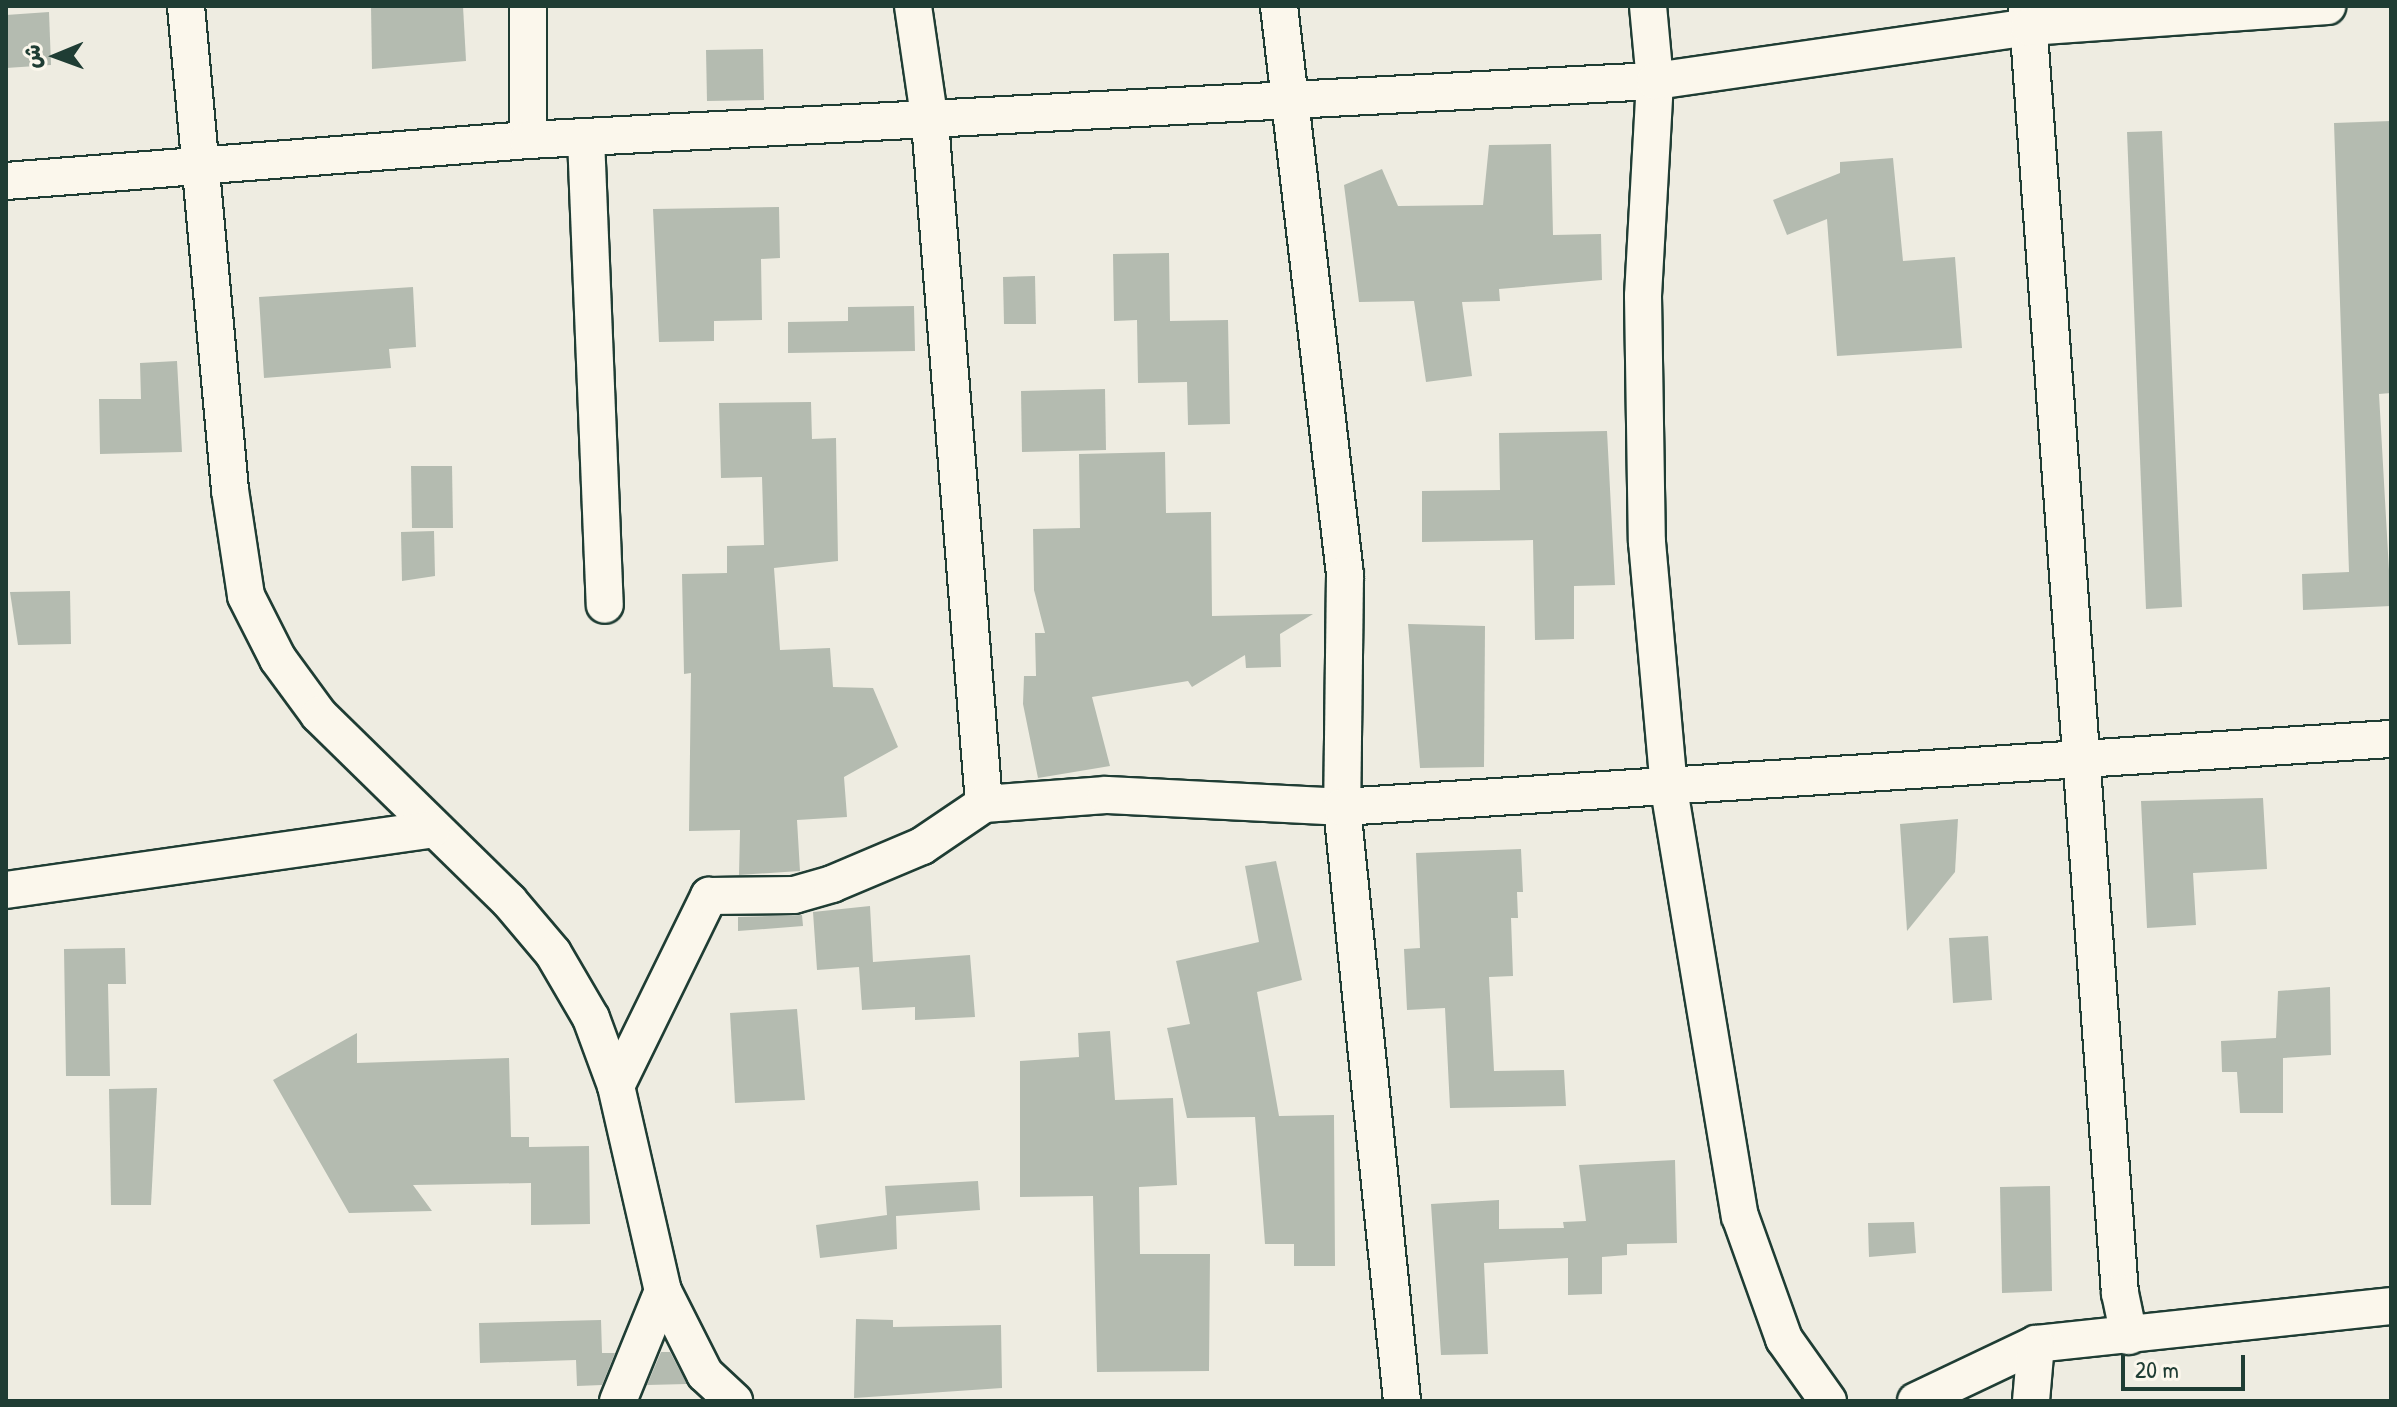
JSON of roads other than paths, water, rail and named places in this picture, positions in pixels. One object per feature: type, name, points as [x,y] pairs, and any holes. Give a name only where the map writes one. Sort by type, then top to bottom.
[{"type":"street","points":[[186,6],[230,490],[246,596],[278,659],[319,715],[432,829],[509,901],[553,953],[591,1018],[616,1086],[663,1291],[705,1374],[734,1401]]},
{"type":"street","points":[[528,6],[528,140]]},
{"type":"street","points":[[913,6],[930,122],[984,804]]},
{"type":"street","points":[[1279,6],[1285,98],[1345,575],[1342,807],[1402,1401]]},
{"type":"street","points":[[1648,6],[1655,81],[1643,296],[1647,542],[1669,789],[1740,1216],[1784,1339],[1828,1401]]},
{"type":"street","points":[[6,181],[528,140],[930,122],[1285,98],[1655,81],[2028,17],[2327,6]]},
{"type":"street","points":[[2028,17],[2084,755],[2120,1293],[2129,1336]]},
{"type":"street","points":[[586,138],[605,605]]},
{"type":"street","points":[[616,1086],[709,896],[794,895],[832,884],[922,846],[984,804],[1106,795],[1342,807],[1669,789],[2084,755],[2391,739]]},
{"type":"street","points":[[6,890],[432,829]]},
{"type":"street","points":[[618,1401],[663,1291]]},
{"type":"street","points":[[1916,1401],[2036,1344],[2391,1306]]},
{"type":"street","points":[[2031,1401],[2036,1344]]}]
